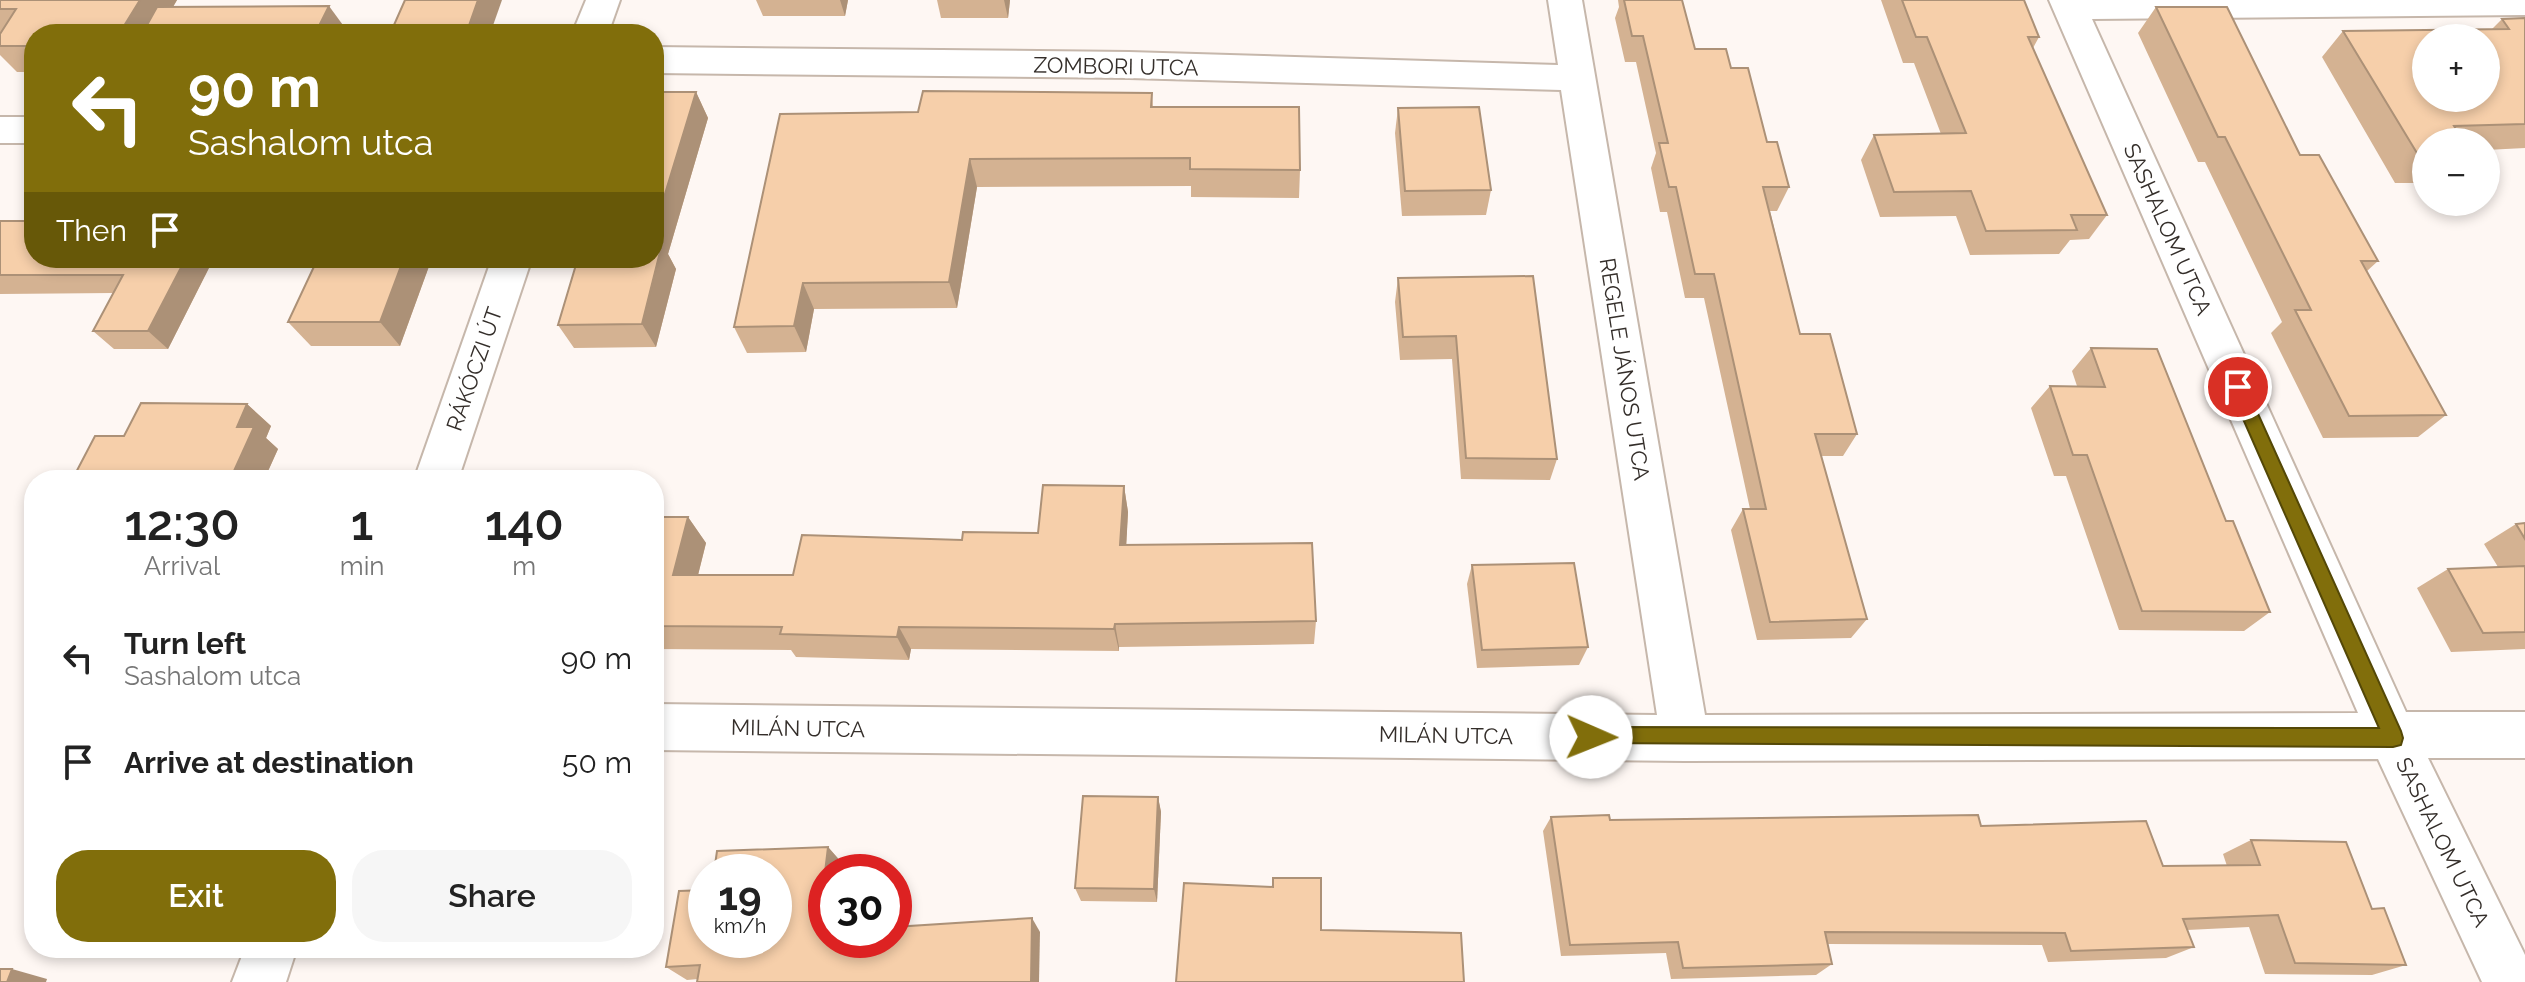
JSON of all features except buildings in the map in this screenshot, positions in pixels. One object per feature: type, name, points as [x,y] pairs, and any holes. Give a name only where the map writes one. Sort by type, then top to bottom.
[{"type":"street","points":[[594,24],[603,0]]},
{"type":"street","name":"REGELE JÁNOS UTCA","points":[[1565,0],[1685,738]]},
{"type":"street","points":[[2067,4],[2525,3]]},
{"type":"street","name":"SASHALOM UTCA","points":[[2067,4],[2393,738],[2510,982]]},
{"type":"street","name":"ZOMBORI UTCA","points":[[664,60],[1129,65],[1578,78]]},
{"type":"street","points":[[0,130],[24,130]]},
{"type":"street","name":"RÁKÓCZI ÚT","points":[[439,470],[509,268]]},
{"type":"street","name":"MILÁN UTCA","points":[[664,727],[1685,738],[2393,738],[2525,735]]},
{"type":"street","points":[[259,982],[267,958]]},
{"type":"route","points":[[1591,737],[2393,738],[2238,387]]}]
